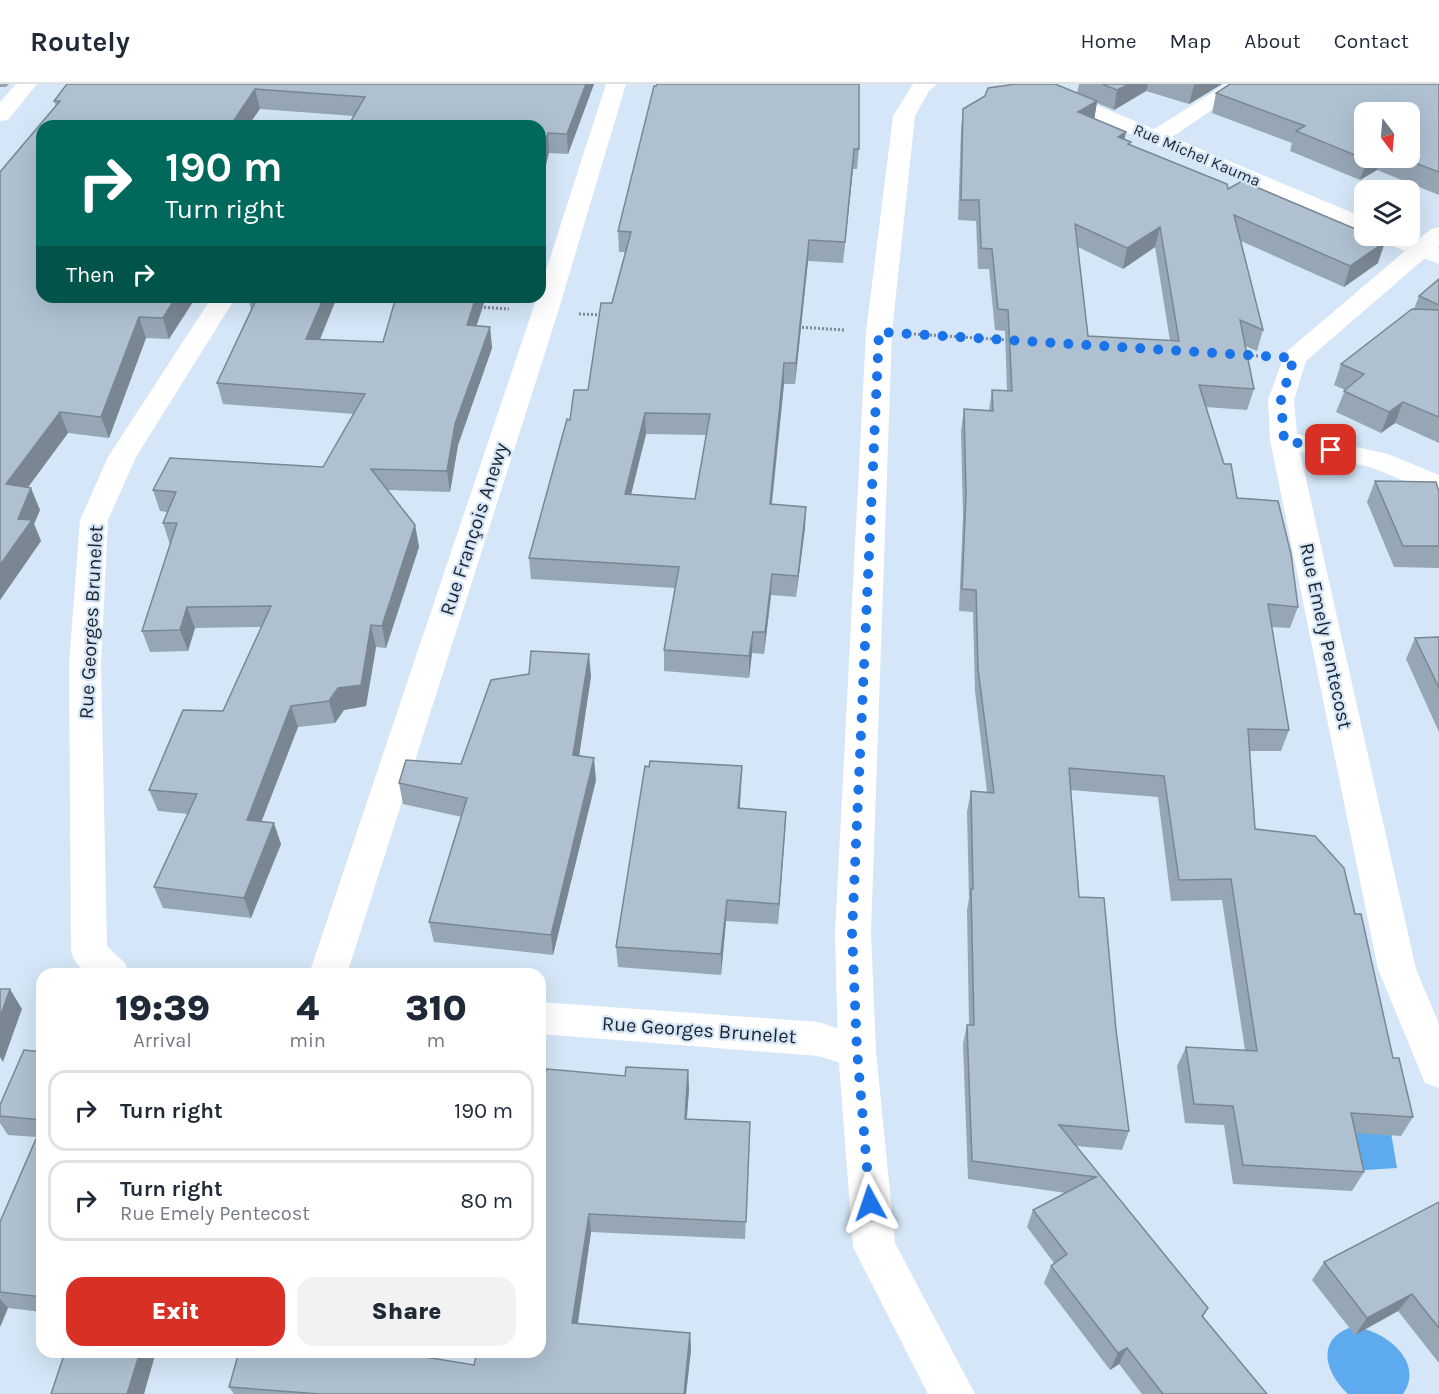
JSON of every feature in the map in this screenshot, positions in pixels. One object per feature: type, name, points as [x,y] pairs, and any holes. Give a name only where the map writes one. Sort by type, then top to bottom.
[{"type":"street","points":[[1,113],[27,84]]},
{"type":"street","name":"Rue François Anewy","points":[[330,968],[545,312],[616,84]]},
{"type":"street","points":[[927,84],[921,87],[904,116],[879,332],[852,933],[857,1050],[874,1247],[952,1394]]},
{"type":"street","name":"Rue Michel Kauma","points":[[1028,84],[1354,221]]},
{"type":"street","points":[[1156,138],[1240,84]]},
{"type":"street","points":[[1294,358],[1432,246]]},
{"type":"street","name":"Rue Georges Brunelet","points":[[106,968],[89,952],[84,664],[94,520],[123,457],[220,303]]},
{"type":"street","name":"Rue Emely Pentecost","points":[[1294,358],[1281,400],[1284,440],[1397,969],[1439,1071]]},
{"type":"street","points":[[1284,440],[1378,460],[1439,486]]},
{"type":"street","name":"Rue Georges Brunelet","points":[[546,1018],[818,1039],[857,1050]]},
{"type":"path","points":[[474,307],[604,315]]},
{"type":"path","points":[[796,327],[1010,340]]},
{"type":"path","points":[[1235,354],[1294,358]]},
{"type":"water","points":[[1321,1124],[1390,1127],[1397,1168],[1334,1172]]},
{"type":"water","points":[[1352,1327],[1376,1333],[1397,1348],[1409,1370],[1409,1382],[1403,1394],[1348,1394],[1340,1386],[1329,1367],[1328,1348],[1340,1332]]},
{"type":"building","points":[[67,84],[586,84],[567,134],[548,133],[546,140],[546,120],[352,120],[365,97],[255,89],[234,120],[44,120],[60,101],[54,101]]},
{"type":"building","points":[[657,84],[859,84],[859,149],[854,149],[845,242],[809,240],[796,363],[784,363],[770,504],[806,507],[798,576],[772,574],[765,632],[753,632],[749,656],[664,650],[679,567],[529,558],[567,419],[570,420],[574,390],[588,390],[601,303],[612,303],[631,232],[618,231],[654,86]],"holes":[[[645,413],[710,414],[695,499],[625,494]]]},
{"type":"building","points":[[1016,84],[1055,84],[1097,101],[1078,112],[1126,132],[1118,137],[1131,142],[1128,144],[1227,184],[1228,189],[1242,181],[1354,228],[1354,246],[1379,246],[1350,266],[1234,215],[1263,330],[1240,320],[1254,389],[1199,385],[1224,464],[1231,464],[1237,498],[1278,501],[1291,554],[1298,607],[1268,604],[1289,730],[1248,729],[1255,829],[1315,836],[1344,868],[1355,914],[1361,914],[1393,1058],[1399,1058],[1413,1117],[1351,1113],[1364,1172],[1243,1165],[1233,1106],[1194,1104],[1186,1047],[1257,1051],[1231,879],[1179,880],[1164,776],[1069,768],[1079,897],[1104,898],[1116,1030],[1129,1131],[1059,1125],[1208,1308],[1202,1316],[1267,1394],[1163,1394],[1127,1348],[1118,1353],[1051,1266],[1067,1254],[1033,1210],[1096,1177],[972,1161],[967,1025],[974,1025],[971,791],[994,793],[978,669],[976,590],[962,589],[966,494],[964,409],[993,411],[992,390],[1012,391],[1008,310],[998,309],[992,249],[981,248],[979,200],[961,200],[963,109],[985,96],[988,88]],"holes":[[[1075,224],[1127,248],[1160,227],[1179,341],[1088,336]]]},
{"type":"building","points":[[1102,84],[1129,84],[1117,90]]},
{"type":"building","points":[[1230,84],[1439,84],[1439,172],[1420,165],[1420,102],[1354,102],[1354,155],[1296,131],[1305,126],[1216,93]]},
{"type":"building","points":[[36,129],[36,303],[172,303],[163,318],[139,317],[101,417],[60,412],[6,484],[31,488],[18,519],[32,520],[0,565],[0,172]]},
{"type":"building","points":[[1439,279],[1439,305],[1419,296]]},
{"type":"building","points":[[255,303],[321,303],[306,339],[383,342],[394,303],[474,303],[467,325],[490,327],[455,424],[447,471],[371,469],[415,525],[382,626],[371,625],[361,685],[338,688],[329,701],[291,706],[247,820],[274,823],[244,898],[154,887],[197,794],[149,790],[183,710],[223,711],[271,606],[187,607],[180,630],[142,631],[177,523],[163,523],[176,492],[153,490],[170,458],[323,467],[365,394],[217,383]]},
{"type":"building","points":[[1412,309],[1439,310],[1439,417],[1403,402],[1389,412],[1344,391],[1364,374],[1341,364]]},
{"type":"building","points":[[1375,481],[1436,482],[1439,492],[1439,546],[1403,546]]},
{"type":"building","points":[[1439,637],[1439,688],[1415,638]]},
{"type":"building","points":[[531,651],[589,654],[573,755],[594,758],[551,935],[429,922],[467,798],[399,783],[406,760],[461,764],[491,680],[529,674]]},
{"type":"building","points":[[650,761],[742,766],[738,808],[786,812],[779,904],[727,900],[721,954],[616,947],[645,766],[649,767]]},
{"type":"building","points":[[0,989],[10,989],[0,1017]]},
{"type":"building","points":[[24,1050],[36,1051],[36,1119],[0,1116],[0,1105]]},
{"type":"building","points":[[626,1067],[688,1070],[685,1119],[750,1122],[746,1222],[589,1214],[572,1323],[690,1333],[684,1394],[320,1394],[229,1387],[237,1358],[431,1358],[474,1365],[476,1358],[546,1358],[546,1071],[547,1069],[625,1076]]},
{"type":"building","points":[[36,1139],[36,1296],[0,1292],[0,1222]]},
{"type":"building","points":[[1439,1202],[1439,1328],[1412,1294],[1367,1318],[1324,1262]]},
{"type":"building","points":[[63,1358],[138,1358],[127,1394],[51,1394]]},
{"type":"route","points":[[870,1203],[857,1050],[852,933],[879,332],[1294,358],[1281,400],[1284,440],[1331,450]]}]
